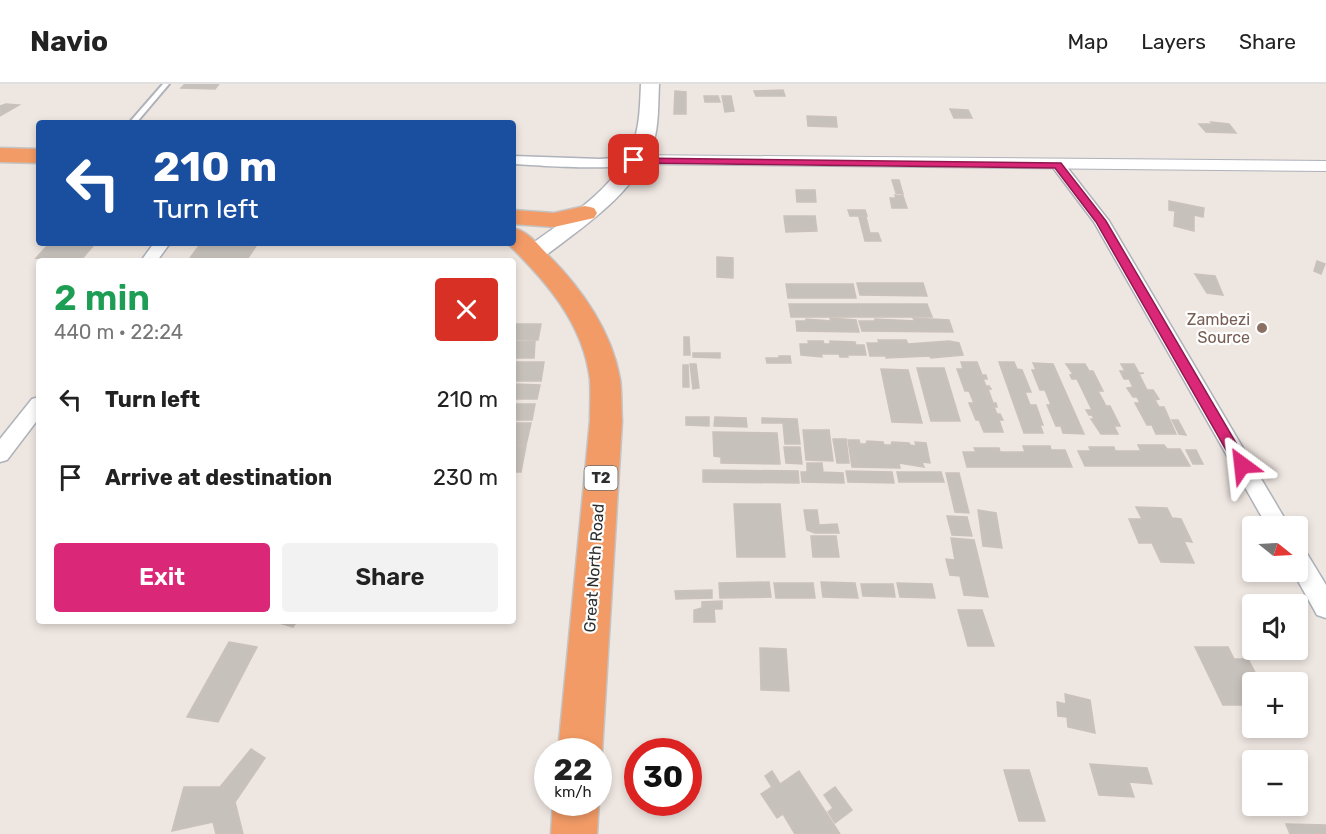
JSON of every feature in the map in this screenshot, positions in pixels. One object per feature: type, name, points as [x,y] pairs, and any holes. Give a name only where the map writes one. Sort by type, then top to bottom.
[{"type":"highway","points":[[0,155],[36,156]]},
{"type":"highway","points":[[516,217],[554,220],[585,213]]},
{"type":"highway","name":"Great North Road","points":[[523,244],[554,274],[572,300],[592,335],[604,377],[606,421],[581,738]]},
{"type":"highway","points":[[574,834],[575,816]]},
{"type":"main road","points":[[523,244],[585,213],[622,179],[643,144],[650,84]]},
{"type":"street","points":[[516,159],[600,163],[634,160],[1326,166]]},
{"type":"street","points":[[1058,165],[1101,221],[1272,516]]},
{"type":"street","points":[[150,258],[160,246]]},
{"type":"street","points":[[0,454],[36,408]]},
{"type":"street","points":[[1308,576],[1326,607]]},
{"type":"lane","points":[[135,120],[166,84]]},
{"type":"building","points":[[185,84],[219,84],[215,89],[181,88]]},
{"type":"building","points":[[783,90],[785,96],[756,96],[754,91]]},
{"type":"building","points":[[675,91],[686,92],[686,114],[674,114]]},
{"type":"building","points":[[704,96],[718,96],[720,102],[705,102]]},
{"type":"building","points":[[722,96],[731,96],[734,111],[725,112]]},
{"type":"building","points":[[19,105],[0,116],[0,106]]},
{"type":"building","points":[[950,109],[968,110],[972,118],[954,118]]},
{"type":"building","points":[[807,116],[836,117],[837,127],[808,126]]},
{"type":"building","points":[[1211,122],[1229,124],[1236,133],[1206,132],[1199,124],[1213,124]]},
{"type":"building","points":[[892,180],[899,180],[903,194],[896,193]]},
{"type":"building","points":[[796,190],[815,190],[816,202],[797,202]]},
{"type":"building","points":[[895,195],[903,196],[907,208],[892,208],[890,198],[896,198]]},
{"type":"building","points":[[1169,201],[1204,208],[1203,217],[1194,215],[1194,231],[1174,226],[1175,211],[1169,210]]},
{"type":"building","points":[[848,210],[865,210],[867,216],[850,216]]},
{"type":"building","points":[[784,216],[815,216],[817,231],[786,232]]},
{"type":"building","points":[[859,217],[866,217],[870,233],[878,233],[881,241],[865,241]]},
{"type":"building","points":[[47,246],[93,246],[83,258],[36,258]]},
{"type":"building","points":[[199,246],[256,246],[248,258],[190,258]]},
{"type":"building","points":[[717,257],[733,258],[733,278],[717,277]]},
{"type":"building","points":[[1317,261],[1325,264],[1321,274],[1314,271]]},
{"type":"building","points":[[1195,274],[1215,276],[1223,295],[1207,293]]},
{"type":"building","points":[[857,283],[923,283],[927,296],[860,295]]},
{"type":"building","points":[[786,284],[853,284],[856,298],[788,298]]},
{"type":"building","points":[[789,304],[858,304],[861,317],[791,317]]},
{"type":"building","points":[[859,304],[927,304],[932,317],[862,317]]},
{"type":"building","points":[[830,318],[856,320],[859,332],[797,331],[796,321],[806,321],[806,319],[831,321]]},
{"type":"building","points":[[913,318],[949,320],[953,332],[862,331],[859,321],[875,321],[875,319],[915,321]]},
{"type":"building","points":[[516,324],[541,324],[538,340],[516,340]]},
{"type":"building","points":[[684,337],[689,337],[690,355],[684,355]]},
{"type":"building","points":[[878,340],[906,340],[908,344],[949,341],[959,343],[963,355],[931,358],[930,356],[886,358],[886,356],[870,356],[867,343],[879,343]]},
{"type":"building","points":[[535,341],[534,358],[516,358],[516,342]]},
{"type":"building","points":[[808,341],[823,341],[824,344],[830,344],[830,341],[855,342],[856,345],[864,345],[866,355],[840,357],[839,354],[821,354],[822,357],[801,355],[800,344],[809,344]]},
{"type":"building","points":[[693,353],[720,353],[720,358],[693,357]]},
{"type":"building","points":[[779,356],[790,356],[791,363],[767,363],[766,358],[779,358]]},
{"type":"building","points":[[516,362],[544,362],[541,381],[516,381]]},
{"type":"building","points":[[961,362],[977,362],[982,375],[986,375],[987,379],[983,379],[986,386],[991,389],[988,389],[997,407],[994,407],[1003,420],[999,420],[1003,432],[984,432],[979,420],[976,420],[969,403],[974,403],[969,391],[965,391],[957,369],[963,369]]},
{"type":"building","points":[[999,362],[1014,362],[1017,369],[1022,370],[1031,392],[1025,392],[1030,405],[1036,405],[1043,425],[1040,425],[1043,433],[1024,433]]},
{"type":"building","points":[[1033,363],[1053,364],[1084,434],[1063,433],[1061,426],[1056,426],[1047,405],[1051,405],[1045,390],[1040,390],[1032,370],[1036,370]]},
{"type":"building","points":[[690,364],[696,364],[699,388],[693,389]]},
{"type":"building","points":[[1066,364],[1085,364],[1089,371],[1093,371],[1103,391],[1098,391],[1106,406],[1110,406],[1120,426],[1114,426],[1118,434],[1101,434],[1091,419],[1094,419],[1092,415],[1089,415],[1086,410],[1092,410],[1077,379],[1072,379],[1070,375],[1073,374]]},
{"type":"building","points":[[1121,364],[1134,364],[1139,373],[1144,373],[1139,374],[1147,390],[1153,390],[1159,399],[1155,400],[1159,407],[1164,407],[1176,434],[1156,434],[1152,425],[1147,425],[1135,403],[1140,403],[1137,397],[1133,397],[1127,388],[1133,387],[1129,379],[1124,379],[1120,371],[1125,371]]},
{"type":"building","points":[[683,365],[688,365],[689,387],[683,387]]},
{"type":"building","points":[[917,368],[944,368],[960,421],[931,421]]},
{"type":"building","points":[[881,369],[908,370],[922,423],[892,422]]},
{"type":"building","points":[[516,384],[540,385],[537,399],[516,399]]},
{"type":"building","points":[[516,404],[535,404],[532,420],[516,420]]},
{"type":"building","points":[[686,417],[709,417],[709,426],[686,425]]},
{"type":"building","points":[[715,417],[746,418],[747,427],[714,426]]},
{"type":"building","points":[[762,418],[797,419],[800,444],[785,444],[783,423],[762,423]]},
{"type":"building","points":[[1172,420],[1178,420],[1186,435],[1179,434]]},
{"type":"building","points":[[516,423],[531,423],[526,445],[516,445]]},
{"type":"building","points":[[803,430],[829,430],[833,461],[806,460]]},
{"type":"building","points":[[713,432],[777,433],[780,464],[721,463],[721,457],[714,456]]},
{"type":"building","points":[[833,439],[846,439],[849,463],[837,463]]},
{"type":"building","points":[[848,440],[859,440],[860,444],[866,444],[867,441],[883,442],[884,445],[891,445],[892,442],[909,443],[916,446],[915,442],[926,443],[930,463],[922,462],[924,467],[899,463],[900,468],[852,467]]},
{"type":"building","points":[[1138,445],[1164,445],[1167,449],[1180,449],[1190,466],[1085,466],[1078,451],[1091,451],[1089,447],[1114,447],[1115,451],[1141,451]]},
{"type":"building","points":[[516,446],[526,446],[521,472],[516,472]]},
{"type":"building","points":[[1023,446],[1050,446],[1051,450],[1065,450],[1072,467],[967,467],[963,452],[976,452],[974,448],[999,448],[1000,452],[1025,452]]},
{"type":"building","points":[[784,447],[800,447],[802,464],[786,463]]},
{"type":"building","points":[[1186,450],[1196,450],[1203,464],[1193,464]]},
{"type":"building","points":[[807,463],[822,463],[823,472],[843,473],[844,483],[802,482],[801,472],[807,472]]},
{"type":"building","points":[[703,470],[798,471],[799,483],[703,482]]},
{"type":"building","points":[[846,471],[892,472],[894,483],[848,482]]},
{"type":"building","points":[[897,472],[941,472],[944,482],[899,482]]},
{"type":"building","points":[[946,473],[959,473],[969,513],[955,512]]},
{"type":"building","points":[[734,504],[780,504],[785,557],[737,557]]},
{"type":"building","points":[[1136,507],[1167,508],[1172,518],[1181,519],[1192,542],[1184,541],[1194,563],[1161,562],[1152,543],[1139,543],[1129,519],[1142,519]]},
{"type":"building","points":[[804,510],[817,510],[819,525],[837,524],[839,533],[815,533],[807,530]]},
{"type":"building","points":[[978,510],[996,513],[1002,548],[983,546]]},
{"type":"building","points":[[947,516],[967,517],[972,536],[952,535]]},
{"type":"building","points":[[811,536],[836,536],[839,557],[813,557]]},
{"type":"building","points":[[951,538],[974,540],[988,597],[964,595],[960,576],[950,575],[946,559],[955,560]]},
{"type":"building","points":[[769,582],[771,597],[720,598],[719,583]]},
{"type":"building","points":[[821,582],[855,583],[858,598],[823,597]]},
{"type":"building","points":[[774,583],[813,583],[815,598],[776,598]]},
{"type":"building","points":[[897,583],[932,584],[935,598],[900,597]]},
{"type":"building","points":[[861,584],[893,584],[895,597],[863,596]]},
{"type":"building","points":[[712,590],[712,598],[676,599],[675,591]]},
{"type":"building","points":[[722,601],[722,609],[714,609],[715,622],[694,622],[694,610],[702,608],[702,602]]},
{"type":"building","points":[[958,610],[982,610],[994,646],[968,646]]},
{"type":"building","points":[[229,642],[257,647],[218,722],[187,717]]},
{"type":"building","points":[[1195,647],[1228,647],[1234,659],[1249,660],[1255,672],[1242,672],[1242,705],[1223,705]]},
{"type":"building","points":[[760,648],[786,649],[789,691],[761,690]]},
{"type":"building","points":[[1065,694],[1090,700],[1095,733],[1068,727],[1067,717],[1058,716],[1057,702],[1066,704]]},
{"type":"building","points":[[251,749],[265,758],[235,802],[243,834],[216,834],[213,822],[172,831],[184,787],[220,787]]},
{"type":"building","points":[[1090,764],[1147,768],[1152,784],[1129,782],[1134,797],[1099,795]]},
{"type":"building","points":[[1004,770],[1029,770],[1045,821],[1019,821]]},
{"type":"building","points":[[772,771],[780,784],[799,771],[840,834],[795,834],[783,814],[777,818],[761,794],[772,787],[765,776]]},
{"type":"building","points":[[835,787],[852,810],[835,823],[828,812],[833,808],[824,795]]},
{"type":"building","points":[[1286,824],[1326,825],[1326,834],[1290,834]]},
{"type":"place","name":"Zambezi Source","points":[[1262,328]]},
{"type":"route","points":[[634,160],[1058,165],[1101,221],[1242,465]]}]
